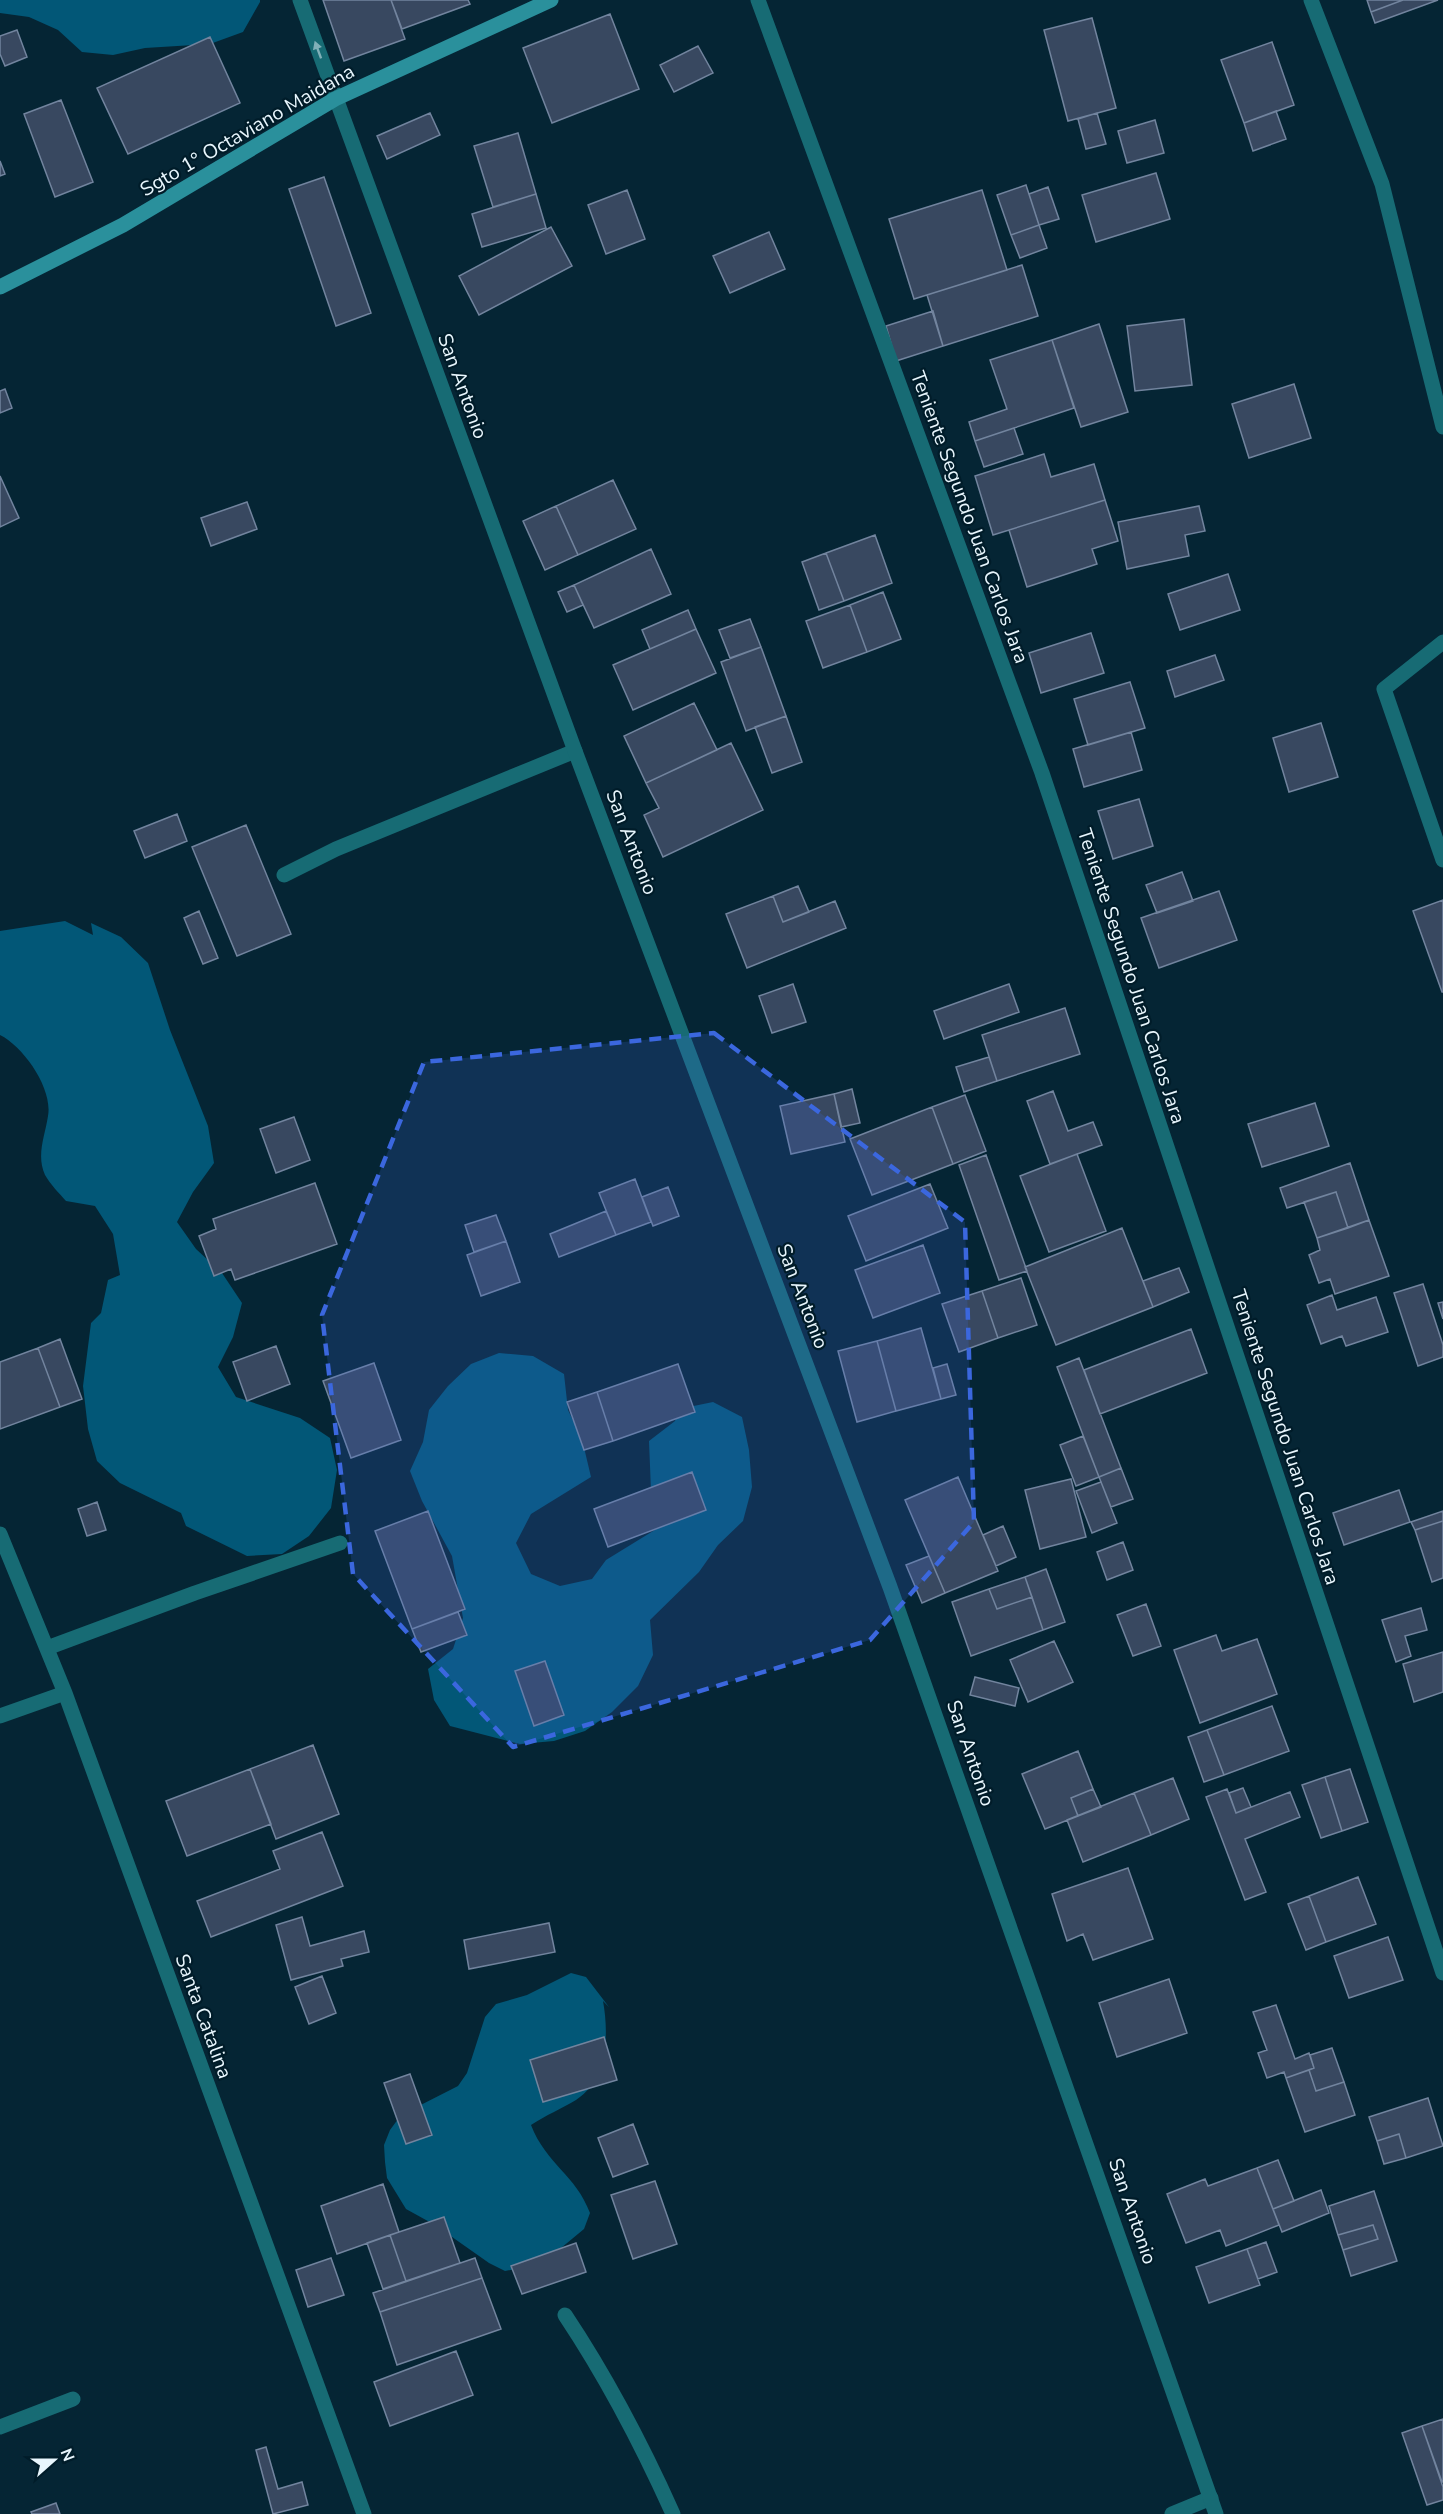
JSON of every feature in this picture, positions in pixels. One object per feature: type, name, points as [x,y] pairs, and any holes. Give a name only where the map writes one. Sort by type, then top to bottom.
[{"type":"main road","name":"Sgto 1° Octaviano Maidana","points":[[0,287],[123,225],[335,99],[551,0]]},
{"type":"street","name":"San Antonio","points":[[300,0],[575,751],[891,1587],[1216,2514]]},
{"type":"street","name":"Teniente Segundo Juan Carlos Jara","points":[[758,0],[1042,773],[1443,1973]]},
{"type":"street","points":[[1311,0],[1382,184],[1443,428]]},
{"type":"street","points":[[1443,642],[1384,689],[1443,860]]},
{"type":"street","points":[[284,875],[336,849],[575,751]]},
{"type":"street","name":"Santa Catalina","points":[[0,1534],[65,1693],[364,2514]]},
{"type":"street","points":[[47,1648],[195,1593],[340,1543]]},
{"type":"street","points":[[0,1716],[65,1693]]},
{"type":"street","points":[[565,2314],[598,2364],[624,2412],[673,2514]]},
{"type":"street","points":[[0,2427],[73,2399]]},
{"type":"street","points":[[1172,2514],[1211,2498]]},
{"type":"highlighted area","points":[[714,1033],[965,1222],[974,1522],[870,1640],[513,1747],[353,1574],[322,1315],[424,1062]]},
{"type":"shaded area","points":[[0,0],[260,0],[260,2],[243,32],[210,44],[145,48],[113,55],[82,52],[58,30],[29,17],[0,13]]},
{"type":"shaded area","points":[[65,921],[93,935],[91,923],[121,937],[148,963],[170,1030],[208,1126],[214,1163],[193,1192],[177,1222],[196,1249],[222,1273],[242,1303],[233,1337],[218,1367],[236,1397],[300,1418],[330,1438],[337,1470],[331,1508],[309,1536],[282,1554],[247,1556],[186,1526],[181,1513],[120,1483],[97,1461],[88,1429],[83,1386],[91,1323],[101,1313],[108,1280],[120,1275],[113,1234],[95,1206],[66,1201],[45,1175],[41,1153],[48,1116],[46,1094],[27,1059],[0,1035],[0,931]]},
{"type":"shaded area","points":[[499,1353],[533,1356],[564,1374],[568,1410],[582,1439],[591,1477],[531,1514],[516,1543],[531,1574],[560,1586],[592,1579],[606,1560],[671,1520],[651,1491],[649,1441],[675,1421],[679,1409],[713,1402],[742,1417],[749,1450],[752,1487],[743,1521],[718,1545],[699,1572],[650,1620],[653,1655],[638,1686],[612,1712],[585,1731],[554,1741],[520,1744],[450,1726],[434,1700],[428,1669],[453,1649],[463,1618],[452,1556],[422,1501],[410,1471],[423,1442],[429,1410],[448,1386],[471,1364]]},
{"type":"shaded area","points":[[571,1973],[586,1977],[609,2007],[603,2001],[606,2027],[604,2055],[595,2080],[587,2091],[576,2100],[531,2125],[545,2150],[577,2189],[590,2213],[584,2229],[555,2253],[521,2268],[505,2271],[489,2263],[435,2225],[406,2209],[387,2178],[384,2145],[390,2130],[401,2115],[458,2086],[467,2073],[485,2017],[496,2004],[527,1995]]},
{"type":"building","points":[[323,0],[391,0],[405,39],[344,61]]},
{"type":"building","points":[[391,0],[468,0],[470,4],[402,29]]},
{"type":"building","points":[[1367,0],[1403,0],[1371,12]]},
{"type":"building","points":[[1403,0],[1438,0],[1375,23],[1371,12]]},
{"type":"building","points":[[610,14],[639,89],[552,123],[523,48]]},
{"type":"building","points":[[1092,18],[1116,108],[1068,121],[1044,30]]},
{"type":"building","points":[[17,30],[27,57],[5,66],[0,54],[0,36]]},
{"type":"building","points":[[210,37],[240,103],[128,154],[97,88]]},
{"type":"building","points":[[1272,42],[1294,105],[1244,123],[1221,60]]},
{"type":"building","points":[[698,46],[713,73],[674,92],[660,65]]},
{"type":"building","points":[[61,100],[93,182],[55,197],[24,114]]},
{"type":"building","points":[[1276,111],[1286,139],[1253,151],[1244,123]]},
{"type":"building","points":[[430,113],[440,135],[387,159],[377,136]]},
{"type":"building","points":[[1097,113],[1106,144],[1086,149],[1078,119]]},
{"type":"building","points":[[1155,120],[1164,153],[1127,163],[1118,131]]},
{"type":"building","points":[[518,133],[536,194],[493,207],[474,146]]},
{"type":"building","points":[[0,161],[5,174],[0,176]]},
{"type":"building","points":[[1156,173],[1170,219],[1096,242],[1082,195]]},
{"type":"building","points":[[324,177],[371,313],[336,326],[289,189]]},
{"type":"building","points":[[1026,185],[1039,225],[1011,235],[997,195]]},
{"type":"building","points":[[1048,187],[1059,219],[1039,225],[1029,194]]},
{"type":"building","points":[[627,190],[645,239],[606,254],[588,205]]},
{"type":"building","points":[[982,190],[1007,270],[914,299],[889,219]]},
{"type":"building","points":[[536,194],[546,228],[482,247],[472,214]]},
{"type":"building","points":[[1039,225],[1047,248],[1020,258],[1011,235]]},
{"type":"building","points":[[551,227],[572,266],[479,315],[459,276]]},
{"type":"building","points":[[769,232],[785,269],[730,293],[713,256]]},
{"type":"building","points":[[1022,265],[1038,316],[943,346],[927,295]]},
{"type":"building","points":[[933,311],[943,346],[896,361],[886,326]]},
{"type":"building","points":[[1184,319],[1192,385],[1135,391],[1127,326]]},
{"type":"building","points":[[1099,324],[1128,412],[1081,427],[1052,340]]},
{"type":"building","points":[[1052,340],[1074,408],[975,441],[969,422],[1007,409],[990,360]]},
{"type":"building","points":[[1294,384],[1311,438],[1249,458],[1232,404]]},
{"type":"building","points":[[5,389],[12,408],[0,413],[0,391]]},
{"type":"building","points":[[1014,428],[1023,454],[984,467],[975,441]]},
{"type":"building","points":[[1044,454],[1051,477],[1094,464],[1105,500],[993,535],[975,476]]},
{"type":"building","points":[[0,476],[19,518],[0,527]]},
{"type":"building","points":[[613,480],[636,529],[578,555],[556,506]]},
{"type":"building","points":[[1105,500],[1118,541],[1092,549],[1097,564],[1027,587],[1009,530]]},
{"type":"building","points":[[247,502],[257,529],[211,546],[201,518]]},
{"type":"building","points":[[556,506],[578,555],[545,570],[523,521]]},
{"type":"building","points":[[1199,506],[1205,531],[1185,535],[1189,556],[1127,569],[1118,522]]},
{"type":"building","points":[[875,535],[892,583],[844,601],[826,553]]},
{"type":"building","points":[[651,549],[671,594],[594,628],[574,585]]},
{"type":"building","points":[[826,553],[844,601],[819,610],[802,562]]},
{"type":"building","points":[[1228,574],[1240,610],[1180,630],[1168,594]]},
{"type":"building","points":[[574,585],[583,605],[567,612],[558,592]]},
{"type":"building","points":[[883,592],[901,639],[867,652],[850,605]]},
{"type":"building","points":[[850,605],[867,652],[823,668],[806,621]]},
{"type":"building","points":[[688,610],[696,629],[650,649],[642,630]]},
{"type":"building","points":[[750,619],[761,647],[730,658],[719,630]]},
{"type":"building","points":[[696,629],[716,673],[633,710],[613,665]]},
{"type":"building","points":[[1091,633],[1104,673],[1041,693],[1029,653]]},
{"type":"building","points":[[761,647],[786,716],[746,731],[721,662]]},
{"type":"building","points":[[1215,655],[1224,680],[1175,697],[1167,671]]},
{"type":"building","points":[[1130,682],[1145,728],[1088,745],[1074,699]]},
{"type":"building","points":[[694,703],[717,750],[646,783],[624,736]]},
{"type":"building","points":[[786,716],[802,762],[772,773],[755,727]]},
{"type":"building","points":[[1321,723],[1338,777],[1289,792],[1273,738]]},
{"type":"building","points":[[1131,732],[1142,770],[1084,787],[1073,749]]},
{"type":"building","points":[[731,743],[763,810],[663,857],[644,815],[659,808],[646,783]]},
{"type":"building","points":[[1139,799],[1153,846],[1113,859],[1098,811]]},
{"type":"building","points":[[177,814],[187,841],[145,858],[134,831]]},
{"type":"building","points":[[246,825],[291,934],[237,956],[192,847]]},
{"type":"building","points":[[1182,872],[1193,901],[1157,913],[1146,885]]},
{"type":"building","points":[[798,886],[809,912],[783,922],[773,896]]},
{"type":"building","points":[[1219,891],[1237,940],[1159,968],[1141,918]]},
{"type":"building","points":[[773,896],[783,922],[835,901],[846,928],[747,968],[726,914]]},
{"type":"building","points":[[1443,900],[1443,992],[1442,992],[1413,911]]},
{"type":"building","points":[[199,911],[218,958],[203,964],[184,918]]},
{"type":"building","points":[[793,984],[806,1022],[772,1033],[759,996]]},
{"type":"building","points":[[1009,984],[1019,1012],[944,1039],[934,1011]]},
{"type":"building","points":[[1065,1008],[1080,1054],[997,1081],[982,1035]]},
{"type":"building","points":[[989,1057],[997,1081],[964,1092],[956,1067]]},
{"type":"building","points":[[852,1089],[860,1123],[841,1127],[834,1094]]},
{"type":"building","points":[[1053,1091],[1068,1131],[1093,1122],[1102,1145],[1050,1164],[1027,1101]]},
{"type":"building","points":[[834,1094],[845,1142],[791,1154],[780,1106]]},
{"type":"building","points":[[965,1095],[986,1151],[953,1164],[932,1107]]},
{"type":"building","points":[[1315,1103],[1329,1146],[1262,1167],[1248,1124]]},
{"type":"building","points":[[932,1107],[953,1164],[872,1195],[850,1139]]},
{"type":"building","points":[[294,1117],[310,1160],[276,1173],[260,1129]]},
{"type":"building","points":[[1077,1154],[1106,1231],[1049,1252],[1020,1176]]},
{"type":"building","points":[[986,1155],[1027,1271],[999,1280],[959,1165]]},
{"type":"building","points":[[1350,1163],[1369,1220],[1348,1228],[1336,1192],[1287,1208],[1280,1188]]},
{"type":"building","points":[[635,1179],[651,1222],[616,1235],[599,1193]]},
{"type":"building","points":[[315,1183],[337,1244],[235,1280],[231,1269],[214,1276],[199,1236],[216,1229],[213,1219]]},
{"type":"building","points":[[930,1184],[948,1228],[866,1261],[848,1216]]},
{"type":"building","points":[[668,1187],[679,1216],[653,1226],[642,1197]]},
{"type":"building","points":[[1336,1192],[1348,1228],[1317,1238],[1304,1202]]},
{"type":"building","points":[[606,1211],[616,1235],[559,1257],[550,1234]]},
{"type":"building","points":[[496,1215],[506,1241],[474,1252],[465,1225]]},
{"type":"building","points":[[1369,1220],[1389,1276],[1335,1294],[1330,1279],[1319,1283],[1309,1255],[1320,1250],[1317,1238]]},
{"type":"building","points":[[1122,1228],[1153,1307],[1056,1345],[1025,1267]]},
{"type":"building","points":[[506,1241],[520,1282],[481,1296],[467,1255]]},
{"type":"building","points":[[923,1245],[940,1293],[873,1318],[855,1270]]},
{"type":"building","points":[[1179,1268],[1189,1292],[1153,1307],[1143,1281]]},
{"type":"building","points":[[1021,1278],[1037,1325],[998,1338],[982,1291]]},
{"type":"building","points":[[1423,1284],[1443,1345],[1443,1357],[1418,1366],[1394,1293]]},
{"type":"building","points":[[982,1291],[998,1338],[959,1352],[942,1304]]},
{"type":"building","points":[[1332,1295],[1337,1310],[1376,1297],[1388,1332],[1346,1346],[1342,1336],[1321,1344],[1307,1305]]},
{"type":"building","points":[[1443,1302],[1443,1319],[1438,1303]]},
{"type":"building","points":[[921,1328],[941,1399],[896,1411],[877,1341]]},
{"type":"building","points":[[1191,1329],[1207,1373],[1100,1414],[1084,1370]]},
{"type":"building","points":[[60,1339],[82,1399],[60,1407],[38,1348]]},
{"type":"building","points":[[877,1341],[896,1411],[857,1422],[838,1351]]},
{"type":"building","points":[[276,1346],[290,1384],[247,1401],[233,1362]]},
{"type":"building","points":[[38,1348],[60,1407],[0,1429],[0,1362]]},
{"type":"building","points":[[1079,1358],[1121,1468],[1099,1477],[1057,1367]]},
{"type":"building","points":[[374,1363],[401,1440],[351,1458],[323,1381]]},
{"type":"building","points":[[678,1364],[695,1412],[613,1441],[597,1392]]},
{"type":"building","points":[[947,1364],[956,1395],[941,1399],[933,1368]]},
{"type":"building","points":[[597,1392],[613,1441],[584,1450],[567,1402]]},
{"type":"building","points":[[1083,1436],[1099,1477],[1076,1486],[1060,1445]]},
{"type":"building","points":[[1121,1468],[1133,1499],[1111,1507],[1099,1477]]},
{"type":"building","points":[[692,1472],[706,1510],[608,1547],[594,1509]]},
{"type":"building","points":[[958,1477],[998,1571],[945,1593],[905,1500]]},
{"type":"building","points":[[1071,1479],[1086,1537],[1040,1549],[1025,1490]]},
{"type":"building","points":[[1101,1482],[1117,1523],[1092,1533],[1076,1491]]},
{"type":"building","points":[[1399,1490],[1410,1522],[1344,1545],[1333,1513]]},
{"type":"building","points":[[97,1502],[106,1530],[87,1536],[78,1509]]},
{"type":"building","points":[[428,1511],[465,1609],[412,1629],[375,1531]]},
{"type":"building","points":[[1443,1511],[1443,1521],[1415,1530],[1411,1522]]},
{"type":"building","points":[[1443,1521],[1443,1578],[1432,1582],[1415,1530]]},
{"type":"building","points":[[1003,1526],[1016,1557],[996,1566],[983,1535]]},
{"type":"building","points":[[1123,1542],[1133,1570],[1107,1580],[1097,1552]]},
{"type":"building","points":[[929,1556],[945,1593],[922,1603],[906,1565]]},
{"type":"building","points":[[1046,1569],[1065,1622],[1043,1630],[1025,1577]]},
{"type":"building","points":[[1025,1577],[1032,1597],[997,1609],[989,1589]]},
{"type":"building","points":[[989,1589],[997,1609],[1032,1597],[1043,1630],[971,1656],[952,1602]]},
{"type":"building","points":[[1146,1604],[1161,1646],[1133,1656],[1117,1615]]},
{"type":"building","points":[[1421,1608],[1427,1630],[1405,1636],[1411,1656],[1396,1662],[1382,1620]]},
{"type":"building","points":[[458,1612],[467,1635],[421,1652],[412,1629]]},
{"type":"building","points":[[1216,1635],[1222,1651],[1257,1639],[1277,1694],[1200,1723],[1174,1650]]},
{"type":"building","points":[[1054,1641],[1073,1682],[1028,1702],[1010,1660]]},
{"type":"building","points":[[1443,1652],[1443,1692],[1414,1702],[1403,1664]]},
{"type":"building","points":[[545,1661],[564,1715],[534,1726],[515,1671]]},
{"type":"building","points":[[975,1677],[1019,1688],[1015,1706],[970,1695]]},
{"type":"building","points":[[1272,1706],[1289,1751],[1224,1775],[1207,1730]]},
{"type":"building","points":[[1207,1730],[1224,1775],[1204,1782],[1188,1737]]},
{"type":"building","points":[[313,1745],[339,1814],[276,1839],[250,1769]]},
{"type":"building","points":[[1078,1751],[1093,1789],[1071,1798],[1078,1816],[1045,1829],[1022,1774]]},
{"type":"building","points":[[250,1769],[271,1824],[187,1856],[166,1801]]},
{"type":"building","points":[[1350,1769],[1368,1822],[1342,1831],[1325,1777]]},
{"type":"building","points":[[1325,1777],[1342,1831],[1321,1838],[1302,1785]]},
{"type":"building","points":[[1173,1778],[1189,1819],[1151,1835],[1134,1793]]},
{"type":"building","points":[[1243,1788],[1251,1807],[1236,1813],[1229,1793]]},
{"type":"building","points":[[1093,1789],[1101,1807],[1078,1816],[1071,1798]]},
{"type":"building","points":[[1227,1789],[1236,1813],[1290,1792],[1300,1817],[1245,1839],[1266,1892],[1245,1900],[1206,1797]]},
{"type":"building","points":[[1134,1793],[1151,1835],[1083,1862],[1067,1820]]},
{"type":"building","points":[[322,1832],[343,1886],[211,1937],[197,1901],[280,1869],[273,1851]]},
{"type":"building","points":[[1128,1868],[1153,1939],[1093,1960],[1083,1934],[1067,1941],[1052,1894]]},
{"type":"building","points":[[1358,1877],[1376,1924],[1326,1942],[1309,1896]]},
{"type":"building","points":[[1309,1896],[1326,1942],[1306,1950],[1288,1904]]},
{"type":"building","points":[[302,1917],[310,1946],[364,1931],[369,1952],[341,1959],[343,1966],[291,1980],[276,1925]]},
{"type":"building","points":[[549,1923],[555,1952],[469,1969],[464,1940]]},
{"type":"building","points":[[1388,1937],[1403,1980],[1349,1998],[1334,1956]]},
{"type":"building","points":[[322,1976],[336,2013],[309,2024],[295,1987]]},
{"type":"building","points":[[1169,1979],[1187,2033],[1117,2057],[1099,2003]]},
{"type":"building","points":[[1276,2005],[1295,2059],[1309,2053],[1314,2068],[1286,2078],[1284,2072],[1267,2078],[1258,2053],[1267,2050],[1253,2012]]},
{"type":"building","points":[[604,2037],[617,2080],[543,2102],[530,2060]]},
{"type":"building","points":[[1332,2048],[1344,2082],[1316,2091],[1309,2070],[1314,2068],[1310,2055]]},
{"type":"building","points":[[1309,2070],[1316,2091],[1344,2082],[1355,2115],[1305,2132],[1286,2078]]},
{"type":"building","points":[[410,2074],[432,2135],[406,2144],[384,2083]]},
{"type":"building","points":[[1428,2098],[1443,2146],[1406,2158],[1399,2134],[1377,2141],[1369,2117]]},
{"type":"building","points":[[633,2124],[648,2164],[613,2177],[598,2138]]},
{"type":"building","points":[[1399,2134],[1406,2158],[1384,2164],[1377,2141]]},
{"type":"building","points":[[1278,2160],[1294,2201],[1273,2209],[1257,2168]]},
{"type":"building","points":[[1257,2168],[1279,2225],[1226,2246],[1220,2230],[1186,2243],[1167,2194],[1205,2179],[1208,2186]]},
{"type":"building","points":[[655,2181],[677,2244],[633,2259],[611,2195]]},
{"type":"building","points":[[383,2184],[399,2232],[337,2254],[321,2206]]},
{"type":"building","points":[[1321,2190],[1329,2213],[1282,2232],[1273,2209]]},
{"type":"building","points":[[1374,2191],[1397,2261],[1351,2276],[1343,2250],[1378,2239],[1373,2225],[1338,2235],[1329,2206]]},
{"type":"building","points":[[444,2217],[460,2263],[406,2281],[390,2235]]},
{"type":"building","points":[[1373,2225],[1378,2239],[1343,2250],[1338,2235]]},
{"type":"building","points":[[390,2235],[406,2281],[383,2289],[367,2243]]},
{"type":"building","points":[[1266,2242],[1277,2272],[1258,2279],[1247,2249]]},
{"type":"building","points":[[576,2243],[586,2272],[522,2294],[511,2266]]},
{"type":"building","points":[[1247,2249],[1260,2285],[1209,2303],[1196,2267]]},
{"type":"building","points":[[331,2258],[344,2295],[308,2307],[296,2270]]},
{"type":"building","points":[[475,2258],[482,2278],[380,2312],[373,2293]]},
{"type":"building","points":[[482,2278],[501,2329],[397,2365],[380,2312]]},
{"type":"building","points":[[456,2351],[473,2395],[390,2426],[374,2382]]},
{"type":"building","points":[[1443,2419],[1443,2482],[1442,2482],[1422,2426]]},
{"type":"building","points":[[1422,2426],[1443,2487],[1443,2500],[1427,2505],[1402,2433]]},
{"type":"building","points":[[266,2447],[278,2489],[302,2482],[308,2505],[273,2514],[256,2450]]},
{"type":"building","points":[[56,2503],[60,2514],[32,2514],[31,2512]]}]
